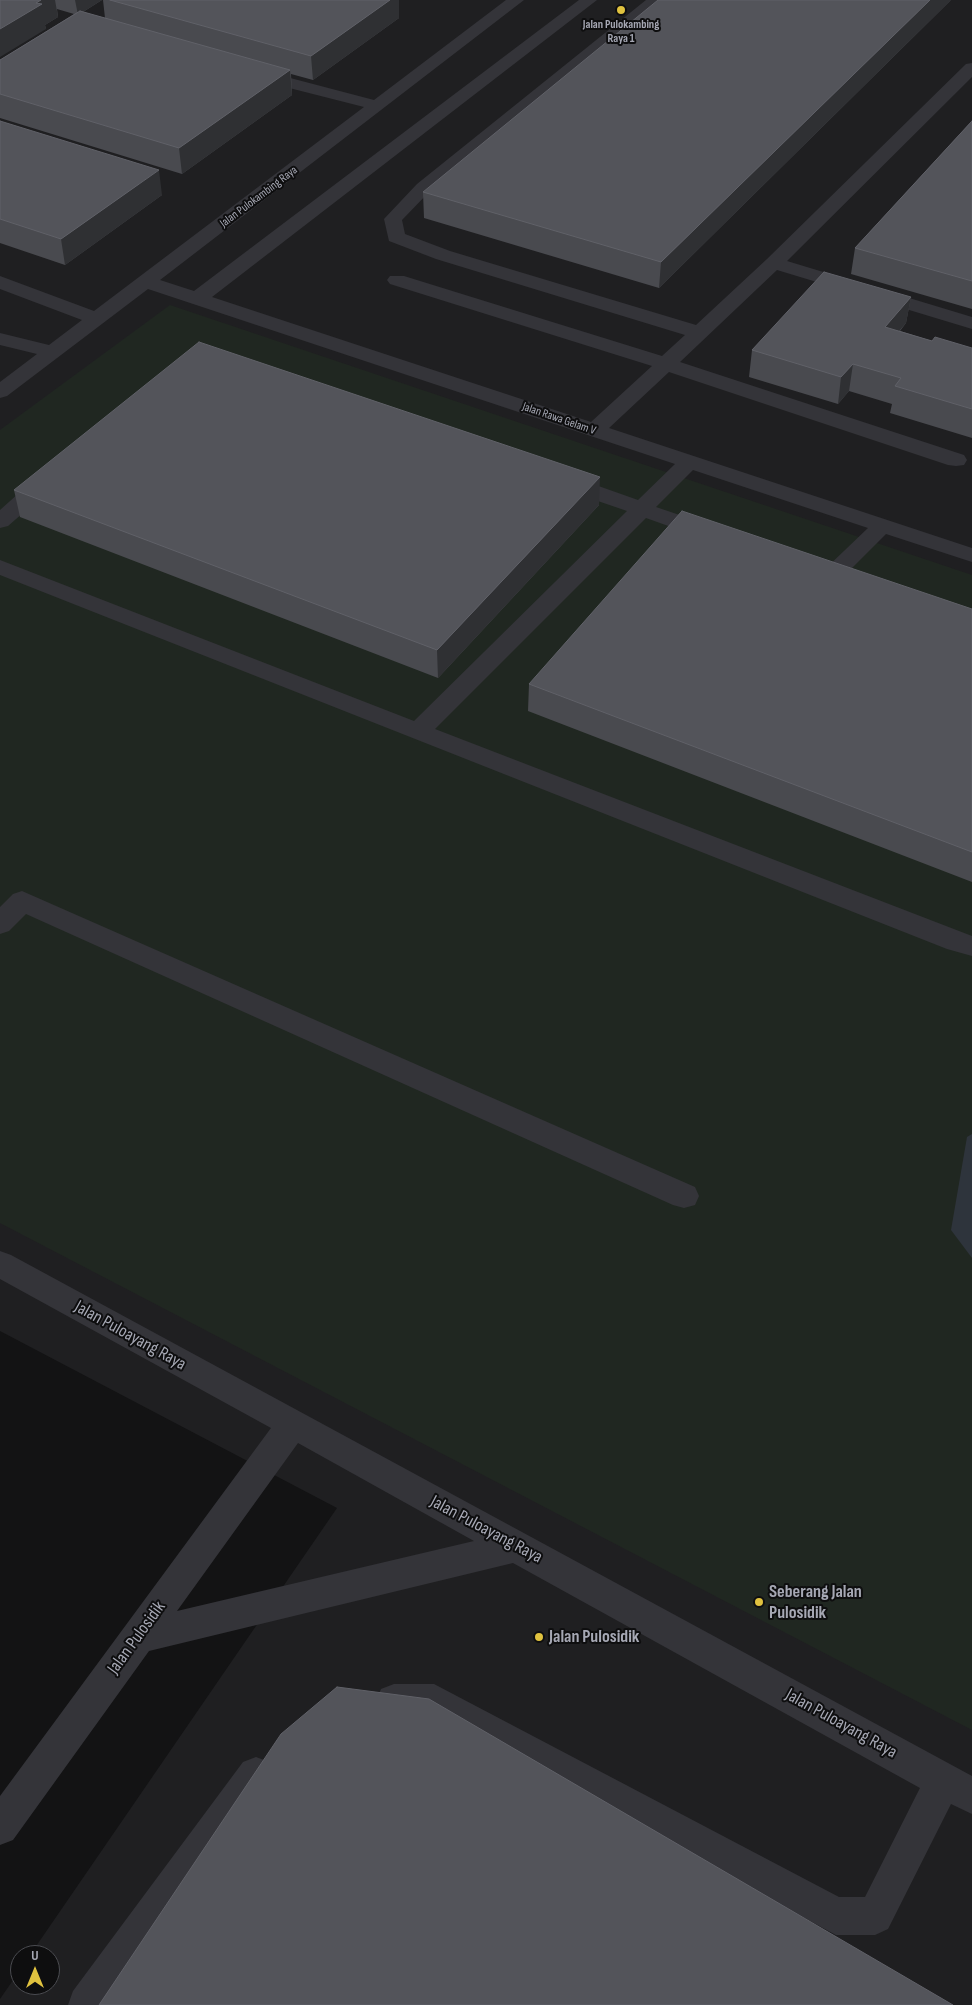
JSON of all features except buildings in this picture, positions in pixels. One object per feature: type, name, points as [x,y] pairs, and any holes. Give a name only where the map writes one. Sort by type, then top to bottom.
[{"type":"street","name":"Jalan Pulokambing Raya","points":[[0,392],[516,0]]},
{"type":"street","points":[[198,298],[589,0]]},
{"type":"street","points":[[656,0],[423,188],[393,219],[396,237],[443,255],[700,333]]},
{"type":"street","points":[[594,431],[774,264],[972,68]]},
{"type":"street","points":[[237,69],[378,106]]},
{"type":"street","points":[[774,264],[972,323]]},
{"type":"street","points":[[397,280],[666,364],[956,460]]},
{"type":"street","points":[[0,282],[98,319]]},
{"type":"street","name":"Jalan Rawa Gelam V","points":[[147,282],[594,431],[972,554]]},
{"type":"street","points":[[0,339],[54,352]]},
{"type":"street","points":[[418,732],[689,462]]},
{"type":"street","points":[[0,521],[59,470]]},
{"type":"street","points":[[547,475],[731,540]]},
{"type":"street","points":[[831,577],[883,525]]},
{"type":"street","points":[[0,567],[946,938],[972,946]]},
{"type":"street","points":[[0,924],[22,901],[684,1196]]},
{"type":"street","name":"Jalan Puloayang Raya","points":[[0,1264],[958,1788]]},
{"type":"street","name":"Jalan Pulosidik","points":[[0,1827],[292,1425]]},
{"type":"street","points":[[138,1637],[517,1546]]},
{"type":"street","points":[[365,1702],[434,1701],[836,1916],[875,1916],[910,1850],[958,1788]]},
{"type":"street","points":[[86,2005],[274,1751]]},
{"type":"shaded area","points":[[0,0],[972,0],[972,2005],[0,2005],[0,1999],[10,1984],[10,1995],[60,1995],[60,1945],[37,1945],[337,1508],[0,1331]]},
{"type":"shaded area","points":[[170,305],[972,575],[972,1730],[0,1223],[0,430]]},
{"type":"shaded area","points":[[972,1134],[972,1258],[951,1230],[967,1137]]},
{"type":"place","name":"Jalan Pulokambing Raya 1","points":[[621,10]]},
{"type":"place","name":"Seberang Jalan Pulosidik","points":[[759,1602]]},
{"type":"place","name":"Jalan Pulosidik","points":[[539,1637]]}]
